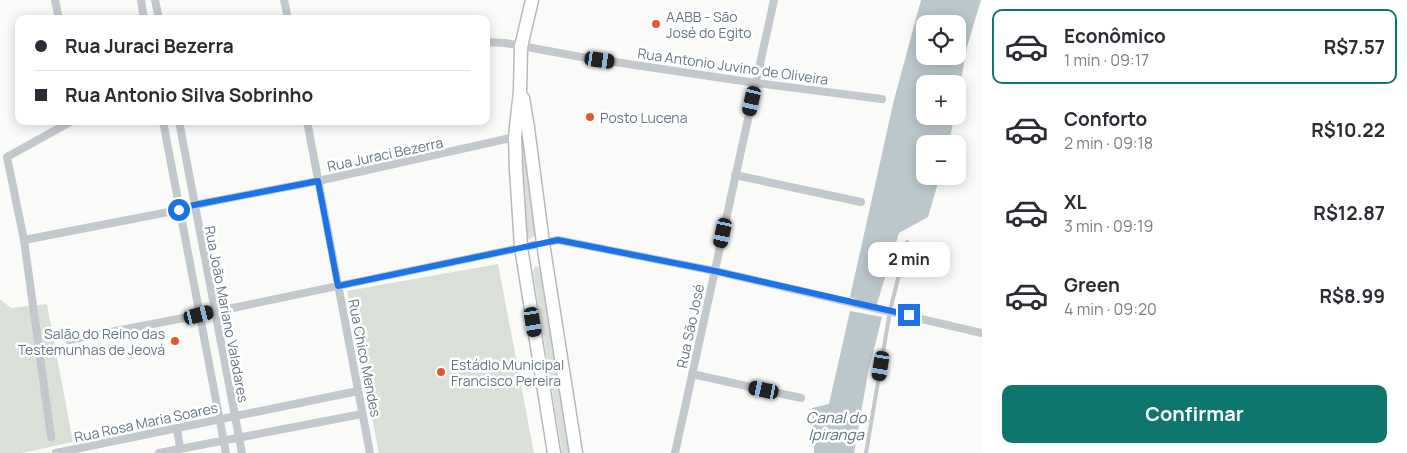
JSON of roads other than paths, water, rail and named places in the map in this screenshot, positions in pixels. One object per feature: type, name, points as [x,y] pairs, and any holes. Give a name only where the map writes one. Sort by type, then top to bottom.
[{"type":"main road","points":[[532,0],[522,47],[515,137],[522,248],[554,453]]},
{"type":"main road","points":[[520,91],[526,112],[543,242],[576,453]]},
{"type":"street","points":[[55,0],[58,15]]},
{"type":"street","points":[[141,0],[143,15]]},
{"type":"street","points":[[155,0],[158,15]]},
{"type":"street","points":[[284,0],[287,15]]},
{"type":"street","name":"Rua São José","points":[[675,453],[774,0]]},
{"type":"street","name":"Rua Antonio Juvino de Oliveira","points":[[490,42],[756,83],[882,98]]},
{"type":"street","points":[[50,438],[24,240],[7,156],[65,125]]},
{"type":"street","name":"Rua João Mariano Valadares","points":[[164,125],[226,453]]},
{"type":"street","name":"Rua João Mariano Valadares","points":[[179,125],[242,453]]},
{"type":"street","name":"Rua Chico Mendes","points":[[308,125],[370,453]]},
{"type":"street","name":"Rua Juraci Bezerra","points":[[24,240],[318,181],[515,137]]},
{"type":"street","points":[[735,175],[861,202]]},
{"type":"street","points":[[69,340],[199,315],[558,240],[715,271],[982,333]]},
{"type":"street","points":[[692,374],[801,398]]},
{"type":"street","name":"Rua Rosa Maria Soares","points":[[56,453],[358,391]]},
{"type":"street","points":[[159,453],[362,414]]},
{"type":"street","points":[[177,428],[180,449]]},
{"type":"lane","points":[[866,453],[890,311],[906,242]]},
{"type":"water","points":[[921,0],[981,0],[966,53],[966,15],[917,15]]},
{"type":"water","points":[[916,19],[916,65],[964,65],[962,75],[916,75],[916,125],[952,125],[951,135],[916,135],[916,185],[937,185],[928,217],[899,233],[876,307],[850,297],[894,100]]},
{"type":"water","name":"Canal do Ipiranga","points":[[850,311],[882,317],[868,373],[854,453],[814,453],[812,408],[829,404]]},
{"type":"place","name":"AABB - São José do Egito","points":[[656,24]]},
{"type":"place","name":"Posto Lucena","points":[[590,117]]},
{"type":"place","name":"Salão do Reino das Testemunhas de Jeová","points":[[175,341]]},
{"type":"place","name":"Estádio Municipal Francisco Pereira","points":[[441,372]]}]
